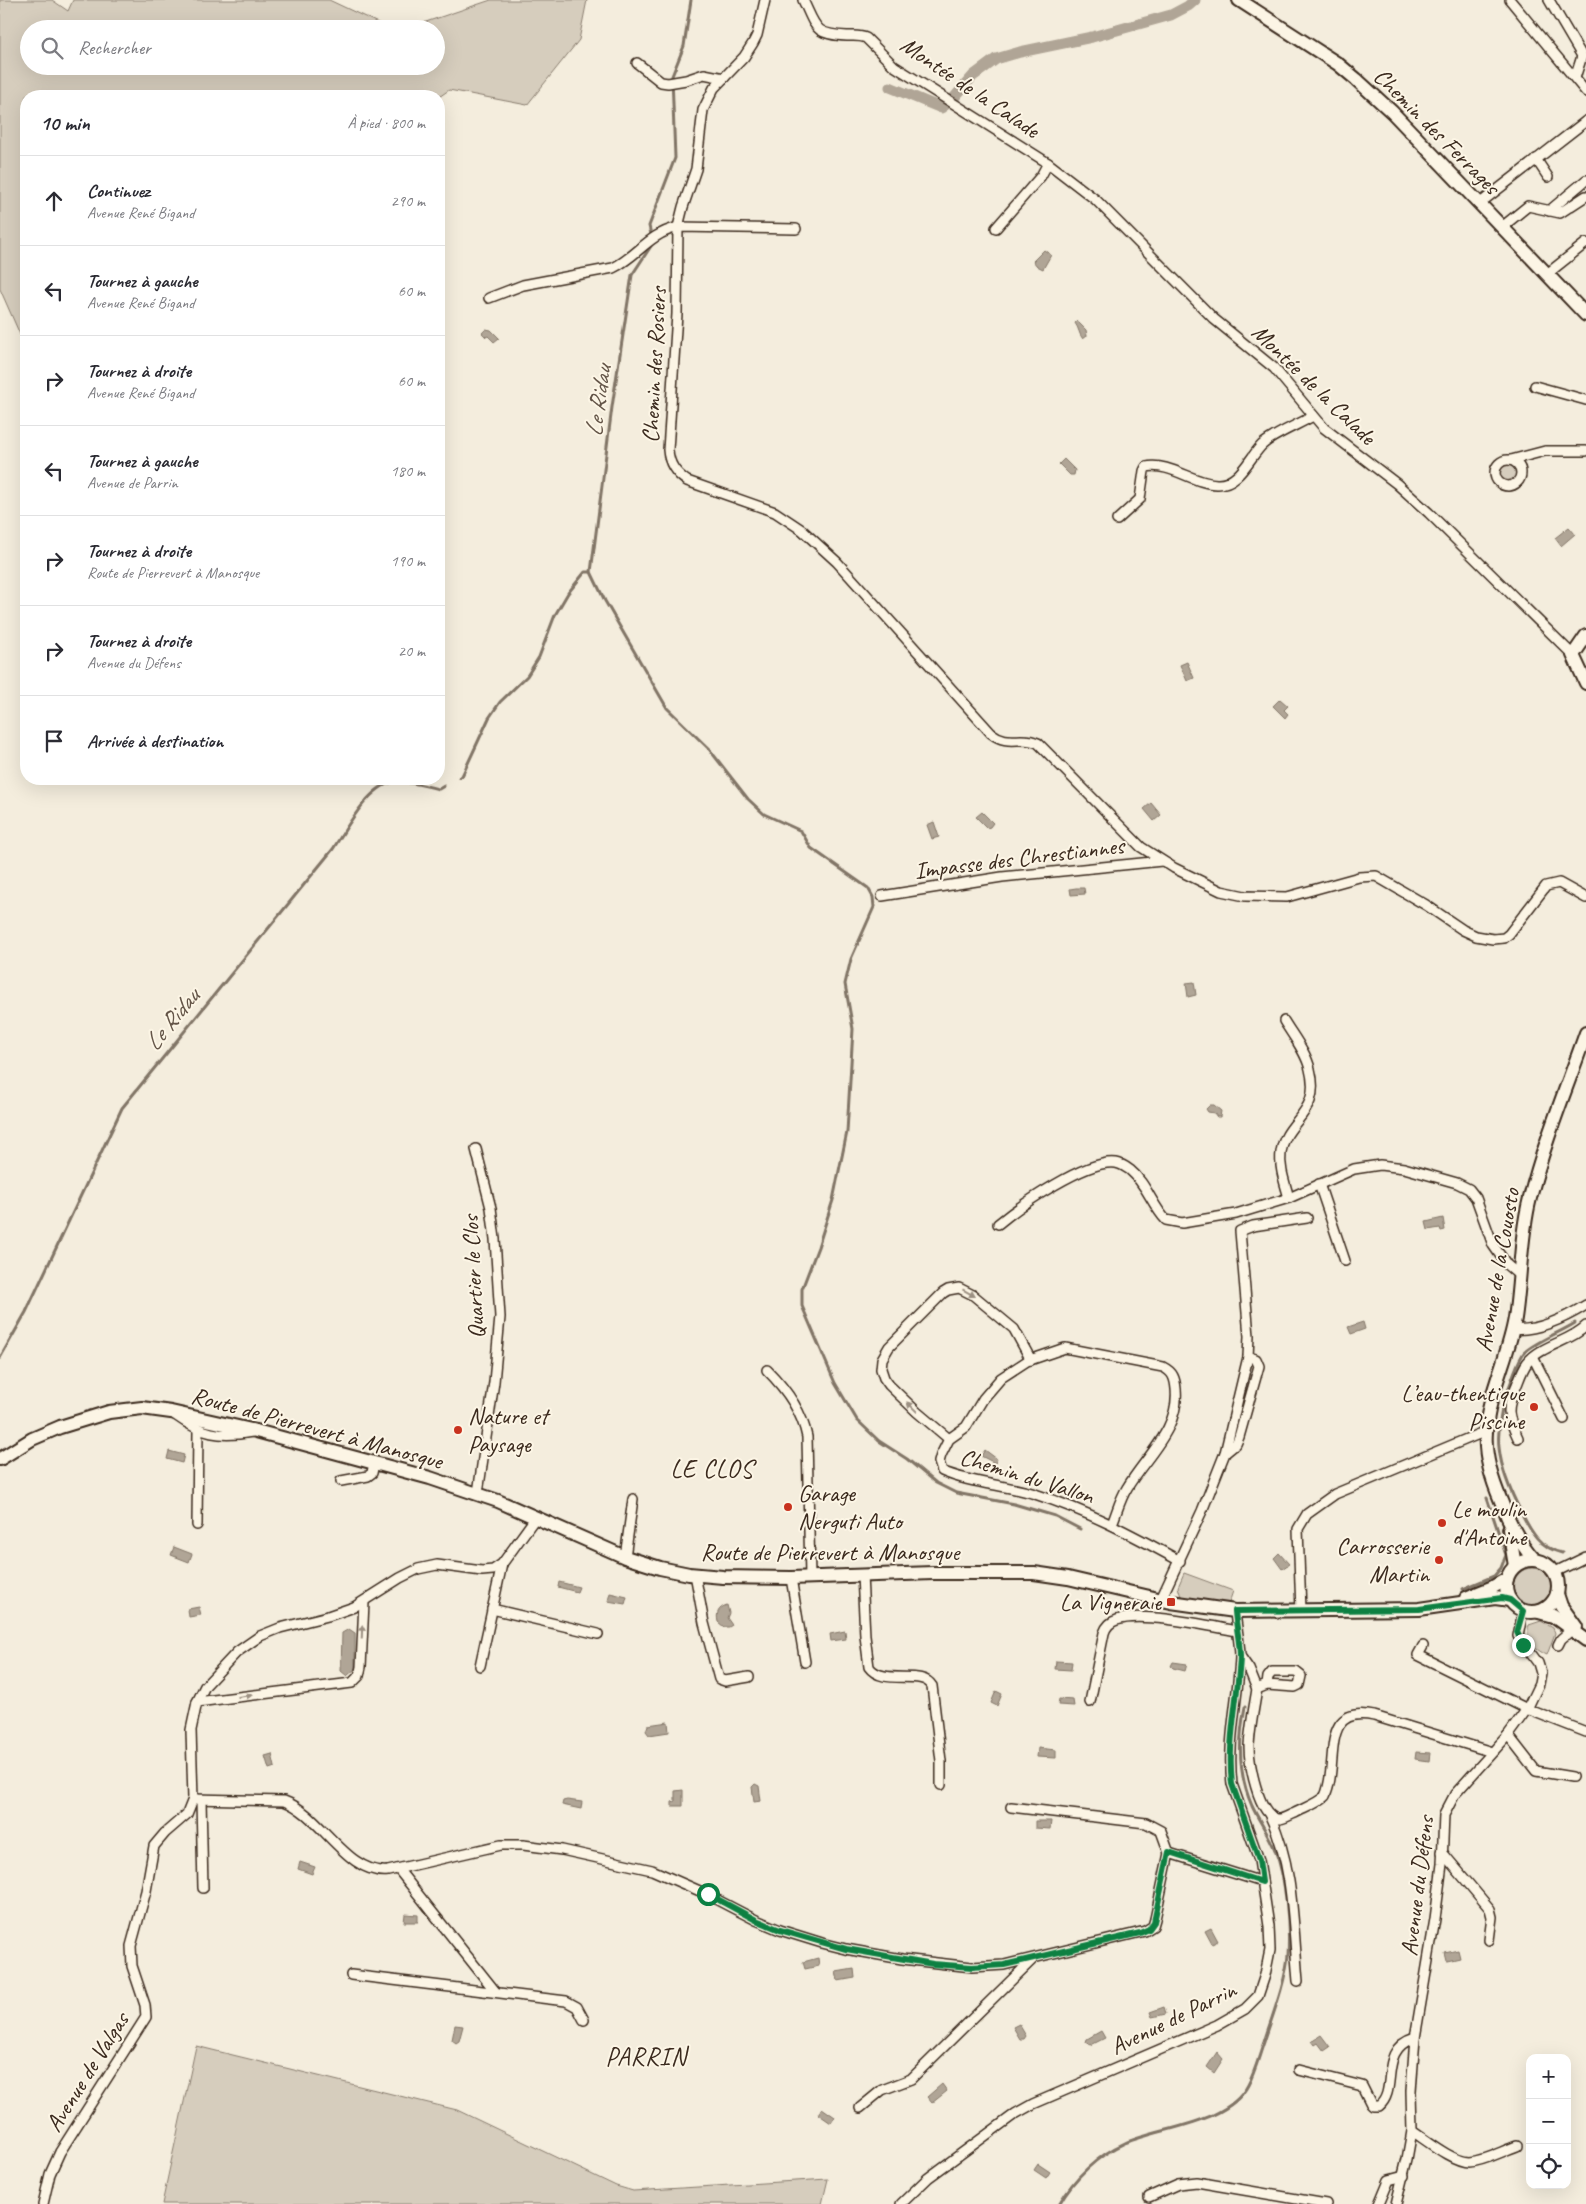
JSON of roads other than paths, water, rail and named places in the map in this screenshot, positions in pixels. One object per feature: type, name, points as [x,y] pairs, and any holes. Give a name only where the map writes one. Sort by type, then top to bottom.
[{"type":"main road","name":"Chemin des Ferrages","points":[[1239,0],[1338,64],[1392,112],[1586,315]]},
{"type":"main road","points":[[1586,636],[1573,655],[1586,682]]},
{"type":"main road","name":"Avenue de la Couosto","points":[[1535,1560],[1524,1548],[1507,1517],[1494,1484],[1488,1461],[1486,1430],[1489,1412],[1512,1329],[1530,1197],[1586,1033]]},
{"type":"main road","name":"Route de Pierrevert à Manosque","points":[[0,1459],[32,1439],[83,1418],[132,1409],[171,1412],[256,1431],[478,1493],[625,1557],[660,1568],[695,1574],[723,1577],[791,1578],[862,1575],[1034,1573],[1068,1578],[1161,1599],[1235,1611],[1419,1609],[1495,1598],[1510,1600]]},
{"type":"main road","name":"Avenue de la Couosto","points":[[1507,1517],[1515,1566]]},
{"type":"main road","points":[[1574,1628],[1553,1616],[1539,1612],[1523,1611],[1510,1600],[1506,1586],[1507,1579],[1515,1566],[1528,1560],[1535,1560],[1545,1563],[1555,1572],[1561,1606],[1574,1628],[1586,1640]]},
{"type":"main road","name":"Route de Pierrevert à Manosque","points":[[1453,1604],[1507,1579]]},
{"type":"main road","points":[[1539,1612],[1551,1605],[1558,1594]]},
{"type":"street","name":"Chemin des Rosiers","points":[[765,0],[757,36],[753,44],[708,98],[703,110],[696,169],[678,228],[678,314],[668,450],[672,466],[679,476],[686,481],[775,512],[790,520],[820,545],[991,733],[1003,741],[1033,741],[1043,746],[1142,847],[1162,861],[1221,890],[1235,895],[1251,897],[1294,897],[1358,877],[1376,876],[1426,905],[1463,930],[1485,939],[1504,938],[1510,934],[1546,886],[1559,883],[1586,898]]},
{"type":"street","name":"Montée de la Calade","points":[[803,0],[817,27],[823,33],[866,38],[894,66],[1048,163],[1096,200],[1214,319],[1274,368],[1313,416],[1343,444],[1397,484],[1429,513],[1573,655]]},
{"type":"street","points":[[1510,0],[1586,92]]},
{"type":"street","points":[[1550,3],[1582,56],[1575,78]]},
{"type":"street","points":[[637,63],[661,82],[672,83],[704,74],[724,78]]},
{"type":"street","points":[[1479,204],[1583,123],[1586,135]]},
{"type":"street","points":[[1536,160],[1548,177]]},
{"type":"street","name":"Montée de la Calade","points":[[996,228],[1041,176],[1048,163]]},
{"type":"street","points":[[1549,211],[1586,180]]},
{"type":"street","points":[[1502,227],[1528,206],[1563,212],[1584,197],[1575,190]]},
{"type":"street","points":[[489,298],[523,285],[613,268],[624,262],[648,240],[658,234],[678,228],[796,229]]},
{"type":"street","points":[[1547,274],[1586,243]]},
{"type":"street","points":[[1535,386],[1586,400]]},
{"type":"street","points":[[1117,520],[1140,499],[1146,467],[1160,467],[1214,484],[1224,484],[1236,476],[1266,442],[1313,416]]},
{"type":"street","points":[[1512,460],[1545,452],[1586,451]]},
{"type":"street","name":"Impasse des Chrestiannes","points":[[882,896],[1002,877],[1162,861]]},
{"type":"street","points":[[1284,1022],[1308,1060],[1312,1084],[1309,1105],[1287,1136],[1281,1154],[1282,1175],[1289,1198]]},
{"type":"street","name":"Quartier le Clos","points":[[476,1149],[491,1208],[496,1239],[500,1317],[494,1382],[478,1493]]},
{"type":"street","points":[[998,1224],[1023,1204],[1050,1187],[1092,1168],[1111,1163],[1119,1163],[1134,1174],[1166,1220],[1182,1224],[1236,1214],[1289,1198],[1354,1168],[1380,1164],[1412,1170],[1464,1186],[1476,1198],[1493,1246],[1507,1265],[1520,1276]]},
{"type":"street","points":[[1318,1184],[1344,1261]]},
{"type":"street","points":[[1161,1599],[1180,1561],[1225,1453],[1248,1357],[1249,1336],[1240,1231],[1253,1226],[1307,1218]]},
{"type":"street","points":[[1031,1360],[1014,1329],[973,1295],[959,1288],[948,1290],[944,1293],[889,1347],[882,1359],[880,1369],[889,1384],[917,1412],[950,1439],[966,1427],[983,1400],[1001,1378],[1031,1360],[1058,1350],[1071,1348],[1163,1367],[1172,1372],[1175,1378],[1176,1393],[1172,1418],[1161,1442],[1123,1494],[1112,1524]]},
{"type":"street","points":[[1512,1329],[1531,1329],[1582,1308],[1586,1325],[1533,1357],[1525,1366],[1509,1406],[1509,1419],[1518,1438]]},
{"type":"street","points":[[1225,1453],[1236,1444],[1239,1437],[1259,1366],[1256,1359],[1248,1357]]},
{"type":"street","points":[[1533,1357],[1564,1419]]},
{"type":"street","points":[[767,1370],[783,1388],[805,1427],[807,1437],[810,1577]]},
{"type":"street","points":[[171,1412],[198,1430],[236,1435],[256,1431]]},
{"type":"street","points":[[197,1525],[198,1430]]},
{"type":"street","points":[[1301,1611],[1298,1529],[1307,1514],[1335,1494],[1486,1430]]},
{"type":"street","name":"Chemin du Vallon","points":[[950,1439],[940,1455],[939,1462],[942,1471],[1033,1493],[1112,1524],[1180,1561]]},
{"type":"street","points":[[341,1480],[368,1476],[372,1473],[374,1463]]},
{"type":"street","points":[[625,1557],[633,1499]]},
{"type":"street","points":[[480,1666],[502,1564],[536,1517]]},
{"type":"street","points":[[1555,1572],[1586,1557]]},
{"type":"street","points":[[203,1888],[197,1800],[190,1740],[197,1702],[200,1694],[212,1678],[238,1652],[260,1636],[280,1628],[335,1614],[364,1602],[400,1578],[427,1567],[447,1566],[487,1572],[502,1564]]},
{"type":"street","points":[[695,1574],[704,1623],[718,1679],[725,1681],[749,1677]]},
{"type":"street","points":[[862,1575],[869,1667],[878,1675],[926,1680],[932,1686],[941,1761],[941,1786]]},
{"type":"street","points":[[791,1578],[805,1662]]},
{"type":"street","points":[[197,1702],[352,1683],[359,1676],[361,1667],[364,1602]]},
{"type":"street","points":[[492,1609],[598,1634]]},
{"type":"street","name":"Avenue de Parrin","points":[[901,2204],[928,2178],[1015,2114],[1033,2104],[1217,2025],[1247,2008],[1261,1989],[1269,1959],[1269,1926],[1259,1860],[1232,1784],[1231,1773],[1231,1742],[1240,1656],[1235,1611]]},
{"type":"street","name":"Avenue du Défens","points":[[1396,2204],[1404,2176],[1412,2131],[1411,2091],[1416,2038],[1435,1918],[1443,1822],[1448,1806],[1463,1782],[1508,1734],[1526,1709],[1539,1684],[1541,1673],[1535,1658],[1518,1636],[1523,1611]]},
{"type":"street","points":[[1090,1702],[1104,1633],[1106,1627],[1116,1620],[1166,1619],[1237,1631]]},
{"type":"street","points":[[1558,1645],[1574,1628]]},
{"type":"street","points":[[1423,1646],[1418,1655],[1526,1709],[1586,1732]]},
{"type":"street","points":[[1240,1656],[1249,1669],[1258,1689],[1252,1720],[1249,1753],[1256,1789],[1270,1816],[1287,1864],[1298,1981]]},
{"type":"street","points":[[1258,1689],[1267,1685],[1295,1686],[1301,1682],[1301,1676],[1296,1672],[1272,1672],[1268,1677],[1267,1685]]},
{"type":"street","points":[[1270,1816],[1281,1819],[1318,1801],[1324,1796],[1328,1786],[1336,1731],[1342,1719],[1351,1714],[1361,1713],[1374,1716],[1492,1752]]},
{"type":"street","points":[[1508,1734],[1533,1770],[1572,1777]]},
{"type":"street","points":[[197,1800],[284,1801],[290,1803],[305,1812],[361,1864],[375,1870],[398,1869],[501,1845],[523,1845],[562,1850],[652,1870],[702,1892],[772,1927],[846,1949],[933,1964],[972,1967],[1004,1965],[1112,1941],[1149,1929],[1155,1919],[1169,1852],[1161,1831],[1146,1823],[1011,1806]]},
{"type":"street","name":"Avenue de Valgas","points":[[43,2204],[50,2174],[60,2152],[146,2017],[146,2004],[132,1966],[131,1946],[146,1891],[154,1846],[165,1833],[187,1814],[197,1800]]},
{"type":"street","points":[[1169,1852],[1262,1882]]},
{"type":"street","points":[[1442,1852],[1490,1910],[1489,1940]]},
{"type":"street","points":[[398,1869],[495,1991]]},
{"type":"street","points":[[860,2108],[882,2090],[911,2079],[1034,1959]]},
{"type":"street","points":[[352,1975],[495,1991],[571,2002],[584,2020]]},
{"type":"street","points":[[1300,2070],[1362,2086],[1371,2104],[1377,2107],[1383,2103],[1396,2051],[1403,2043],[1416,2038]]},
{"type":"street","points":[[1412,2131],[1446,2153],[1466,2162],[1483,2159],[1517,2146]]},
{"type":"street","points":[[1379,2204],[1390,2180],[1404,2176]]},
{"type":"street","points":[[1149,2196],[1178,2184],[1198,2182],[1326,2204]]},
{"type":"waterway","points":[[691,0],[684,46],[672,76],[675,158],[649,226],[653,243],[632,275],[612,407],[591,572],[605,601],[667,708],[709,749],[748,799],[764,814],[801,831],[811,848],[868,888],[873,897],[874,907],[851,959],[845,984],[853,1029],[847,1132],[833,1200],[802,1289],[802,1306],[835,1383],[857,1420],[879,1441],[907,1459],[936,1483],[956,1493],[1014,1504],[1055,1516],[1080,1529]]},
{"type":"waterway","points":[[890,87],[941,108],[953,99],[973,76],[996,59],[1092,37],[1171,15],[1195,0]]},
{"type":"waterway","name":"Le Ridau","points":[[460,777],[489,718],[500,702],[527,676],[539,657],[555,615],[568,593],[585,572],[591,572]]},
{"type":"waterway","name":"Le Ridau","points":[[0,1358],[26,1312],[122,1108],[333,849],[366,800],[384,785]]},
{"type":"waterway","name":"Le Ridau","points":[[420,785],[439,789],[444,786]]},
{"type":"waterway","points":[[1562,1553],[1554,1551],[1542,1543],[1525,1519],[1506,1479],[1499,1448],[1499,1433],[1504,1400],[1523,1354],[1532,1346],[1575,1323]]},
{"type":"waterway","points":[[1463,1589],[1494,1576],[1501,1568],[1506,1555],[1487,1498]]},
{"type":"waterway","points":[[1059,2204],[1079,2176],[1115,2148],[1140,2138],[1193,2123],[1226,2108],[1238,2098],[1248,2085],[1255,2069],[1285,1976],[1288,1955],[1288,1930],[1286,1902],[1279,1861],[1273,1844],[1252,1806],[1244,1782],[1240,1744],[1245,1707]]},
{"type":"place","name":"L’eau-thentique Piscine","points":[[1534,1407]]},
{"type":"place","name":"Nature et Paysage","points":[[458,1430]]},
{"type":"place","name":"Garage Nerguti Auto","points":[[788,1507]]},
{"type":"place","name":"Le moulin d'Antoine","points":[[1442,1523]]},
{"type":"place","name":"Carrosserie Martin","points":[[1439,1560]]},
{"type":"place","name":"La Vigneraie","points":[[1171,1602]]},
{"type":"district","name":"LE CLOS","points":[[712,1468]]},
{"type":"district","name":"PARRIN","points":[[646,2056]]}]
